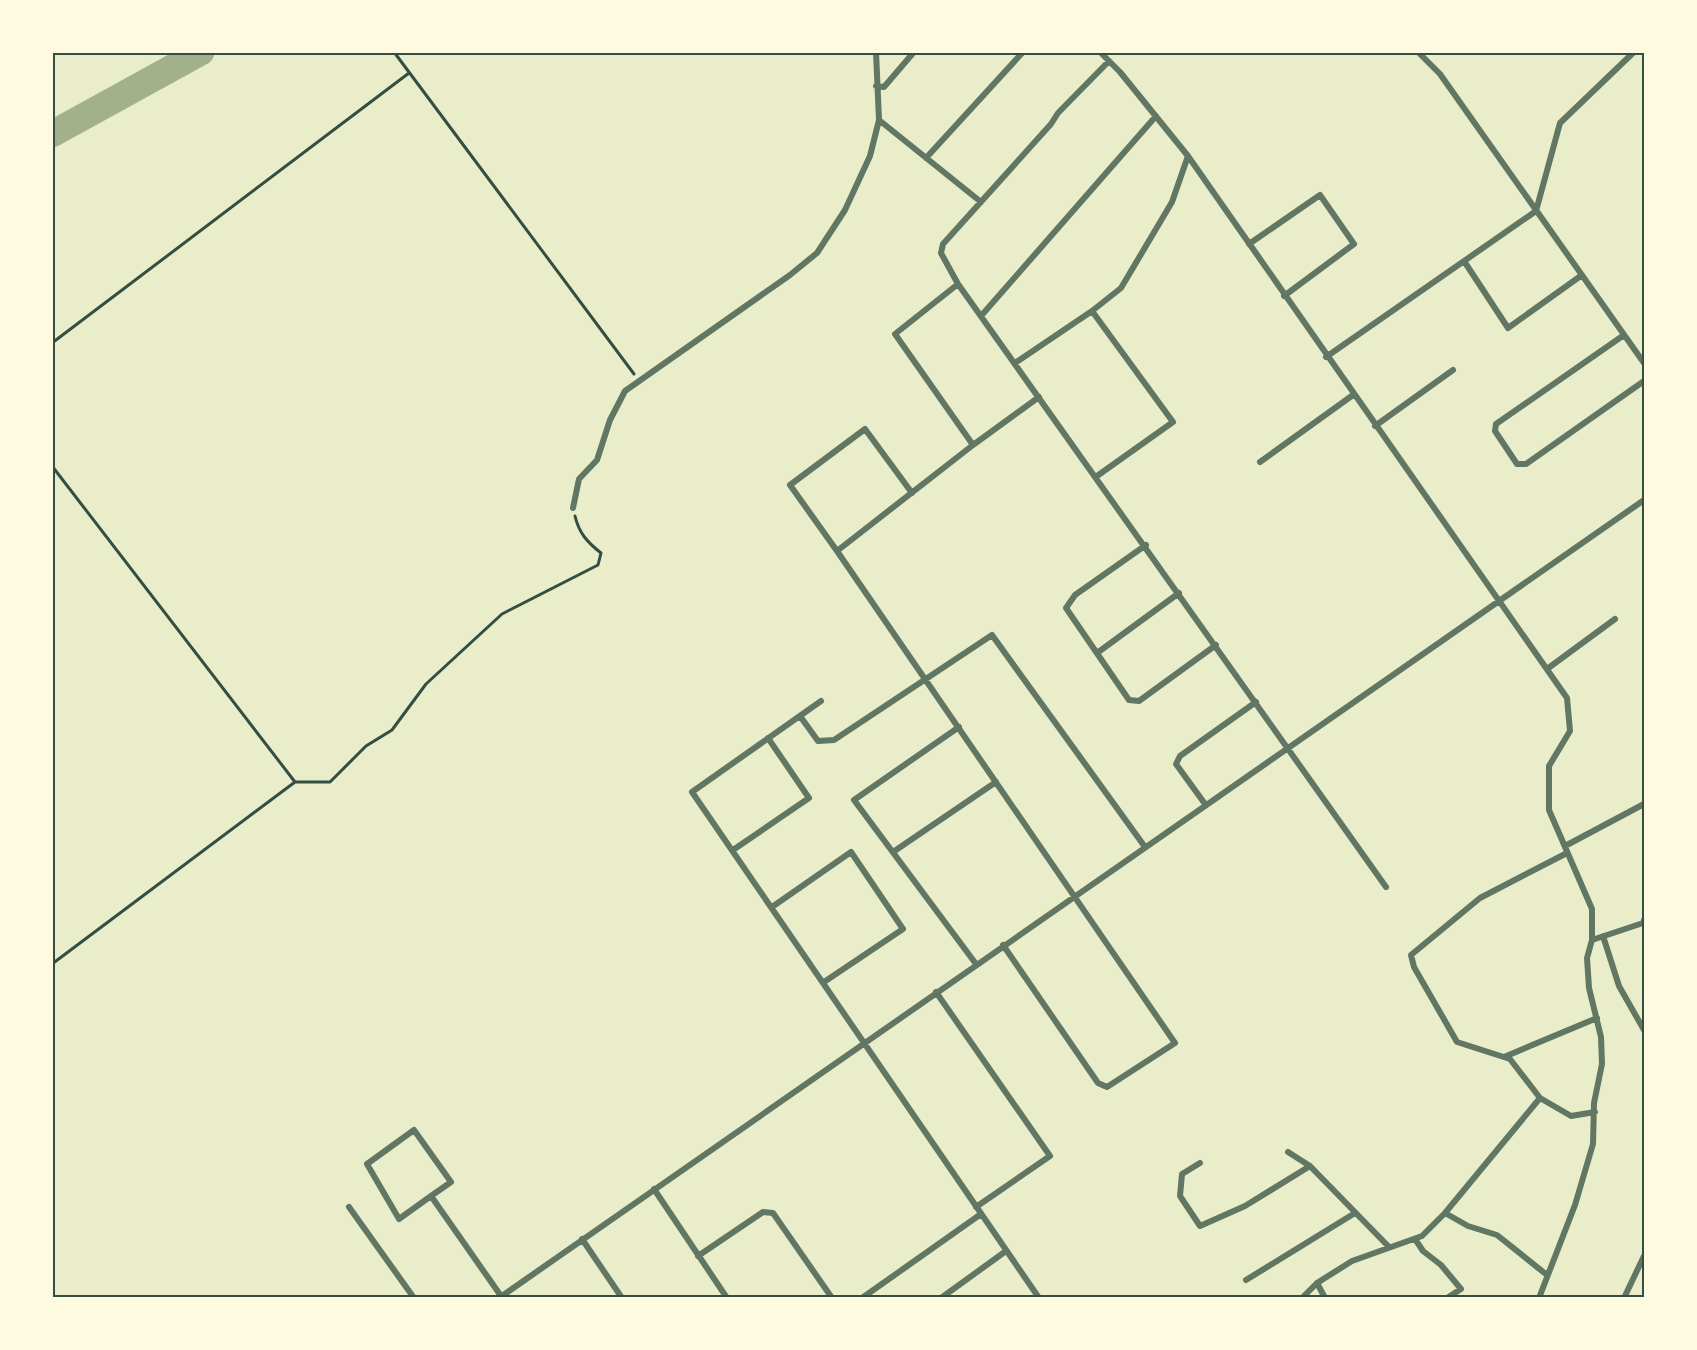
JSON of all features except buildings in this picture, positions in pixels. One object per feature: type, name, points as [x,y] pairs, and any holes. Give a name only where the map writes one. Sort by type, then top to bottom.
[{"type":"street","points":[[573,508],[579,479],[597,460],[610,420],[625,391],[790,275],[817,253],[860,180],[879,120],[876,52]]},
{"type":"street","points":[[876,86],[884,87],[914,52]]},
{"type":"street","points":[[926,158],[1023,52]]},
{"type":"street","points":[[1100,52],[1188,156],[1326,357],[1567,698],[1570,731],[1549,766],[1549,810],[1592,909],[1592,940],[1587,968],[1589,988],[1601,1037],[1602,1064],[1593,1144],[1578,1195],[1539,1298]]},
{"type":"street","points":[[1419,52],[1440,74],[1644,363]]},
{"type":"street","points":[[1326,357],[1536,211],[1560,123],[1634,52]]},
{"type":"street","points":[[1109,61],[1058,113],[1051,124],[944,244],[941,253],[958,285],[1097,476],[1386,887]]},
{"type":"street","points":[[981,316],[1156,116]]},
{"type":"street","points":[[879,120],[981,202]]},
{"type":"street","points":[[1015,363],[1092,311],[1121,288],[1172,202],[1188,156]]},
{"type":"street","points":[[1249,244],[1320,195],[1354,244],[1284,296]]},
{"type":"street","points":[[1464,261],[1508,328],[1582,275]]},
{"type":"street","points":[[958,285],[895,334],[973,445]]},
{"type":"street","points":[[1092,311],[1173,422],[1097,476]]},
{"type":"street","points":[[1624,335],[1496,424],[1495,431],[1516,464],[1526,464],[1644,381]]},
{"type":"street","points":[[1375,426],[1453,369]]},
{"type":"street","points":[[1260,462],[1353,395]]},
{"type":"street","points":[[837,551],[973,445],[1039,397]]},
{"type":"street","points":[[912,493],[865,429],[790,485],[1175,1043],[1107,1087],[1098,1083],[1003,945]]},
{"type":"street","points":[[431,1196],[500,1297],[1287,746],[1644,500]]},
{"type":"street","points":[[1146,545],[1075,595],[1066,608],[1129,700],[1139,701],[1216,645]]},
{"type":"street","points":[[1097,653],[1179,593]]},
{"type":"street","points":[[1547,669],[1615,619]]},
{"type":"street","points":[[800,716],[818,741],[834,740],[992,635],[1145,847]]},
{"type":"street","points":[[821,701],[692,792],[1039,1298]]},
{"type":"street","points":[[1205,804],[1176,764],[1180,756],[1256,702]]},
{"type":"street","points":[[959,727],[854,800],[975,964]]},
{"type":"street","points":[[733,850],[809,798],[768,738]]},
{"type":"street","points":[[893,852],[996,782]]},
{"type":"street","points":[[1595,1112],[1571,1116],[1540,1098],[1510,1059],[1456,1042],[1414,967],[1411,955],[1480,898],[1644,804]]},
{"type":"street","points":[[772,907],[851,852],[903,929],[824,982]]},
{"type":"street","points":[[1592,940],[1642,923],[1644,920]]},
{"type":"street","points":[[1603,936],[1619,986],[1644,1030]]},
{"type":"street","points":[[936,992],[1050,1156],[976,1207]]},
{"type":"street","points":[[1504,1057],[1597,1018]]},
{"type":"street","points":[[1302,1298],[1317,1283],[1352,1261],[1422,1236],[1445,1213],[1540,1098]]},
{"type":"street","points":[[414,1130],[451,1182],[431,1196],[399,1219],[367,1164],[414,1130]]},
{"type":"street","points":[[1288,1152],[1310,1166],[1389,1247]]},
{"type":"street","points":[[1200,1163],[1182,1173],[1180,1196],[1200,1226],[1245,1206],[1310,1166]]},
{"type":"street","points":[[654,1190],[727,1298]]},
{"type":"street","points":[[349,1207],[414,1298]]},
{"type":"street","points":[[698,1256],[763,1212],[773,1213],[832,1298]]},
{"type":"street","points":[[1246,1280],[1355,1213]]},
{"type":"street","points":[[1445,1213],[1468,1226],[1497,1235],[1547,1275]]},
{"type":"street","points":[[862,1298],[981,1214]]},
{"type":"street","points":[[582,1239],[622,1298]]},
{"type":"street","points":[[1415,1239],[1423,1251],[1441,1265],[1461,1289],[1447,1298]]},
{"type":"street","points":[[941,1298],[1006,1251]]},
{"type":"street","points":[[1624,1298],[1644,1256]]},
{"type":"street","points":[[1317,1283],[1325,1298]]},
{"type":"path","points":[[394,52],[639,380]]},
{"type":"path","points":[[52,343],[409,73]]},
{"type":"path","points":[[52,466],[295,782]]},
{"type":"path","points":[[52,964],[295,782],[330,782],[366,746],[392,730],[426,684],[502,614],[598,565],[601,553],[588,544],[578,529],[573,508]]},
{"type":"waterway","points":[[52,134],[201,52]]}]
